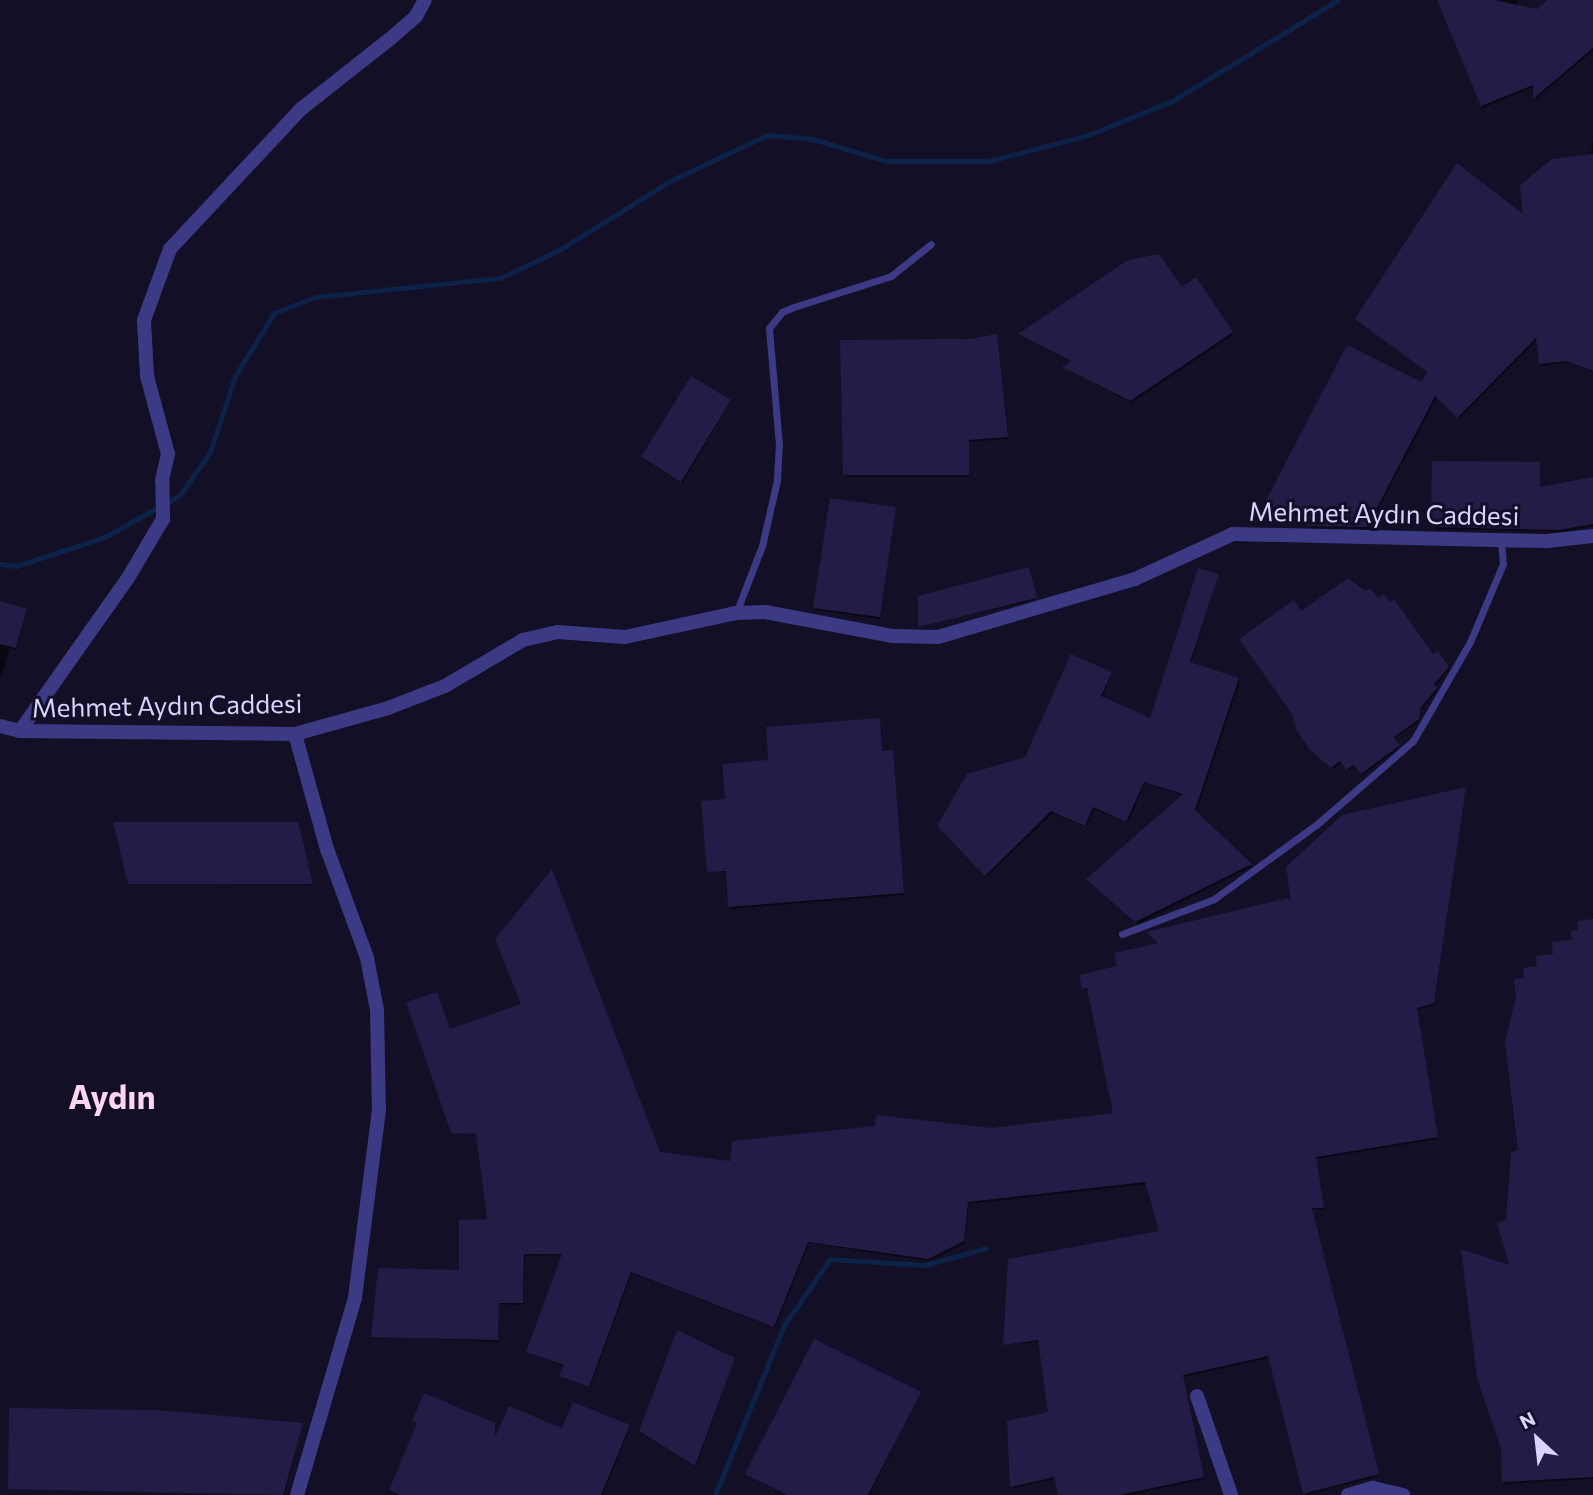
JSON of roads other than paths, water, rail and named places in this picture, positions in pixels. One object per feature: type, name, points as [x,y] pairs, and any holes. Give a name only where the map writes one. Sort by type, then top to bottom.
[{"type":"street","points":[[20,731],[128,578],[163,520],[162,500],[168,454],[147,376],[144,320],[170,249],[301,109],[390,39],[416,16],[425,0]]},
{"type":"street","name":"Mehmet Aydın Caddesi","points":[[0,726],[20,731],[295,734],[388,708],[445,686],[523,640],[558,632],[625,637],[736,613],[765,612],[892,636],[938,637],[1135,579],[1233,534],[1501,540],[1593,536]]},
{"type":"street","points":[[295,734],[327,849],[367,958],[377,1010],[379,1110],[355,1298],[297,1495]]},
{"type":"street","points":[[1197,1396],[1231,1495]]},
{"type":"street","points":[[1348,1495],[1373,1488],[1403,1495]]},
{"type":"lane","points":[[736,613],[762,546],[777,480],[779,445],[769,328],[782,312],[891,276],[931,244]]},
{"type":"lane","points":[[1122,934],[1214,899],[1316,825],[1413,741],[1470,642],[1503,564],[1501,540]]},
{"type":"waterway","points":[[0,564],[16,566],[105,537],[180,495],[210,452],[235,376],[274,313],[315,297],[500,278],[559,250],[672,180],[767,135],[813,139],[886,161],[989,161],[1088,135],[1172,101],[1338,0]]},
{"type":"waterway","points":[[715,1495],[784,1325],[830,1259],[925,1265],[986,1248]]},
{"type":"district","name":"Aydın","points":[[112,1096]]}]
